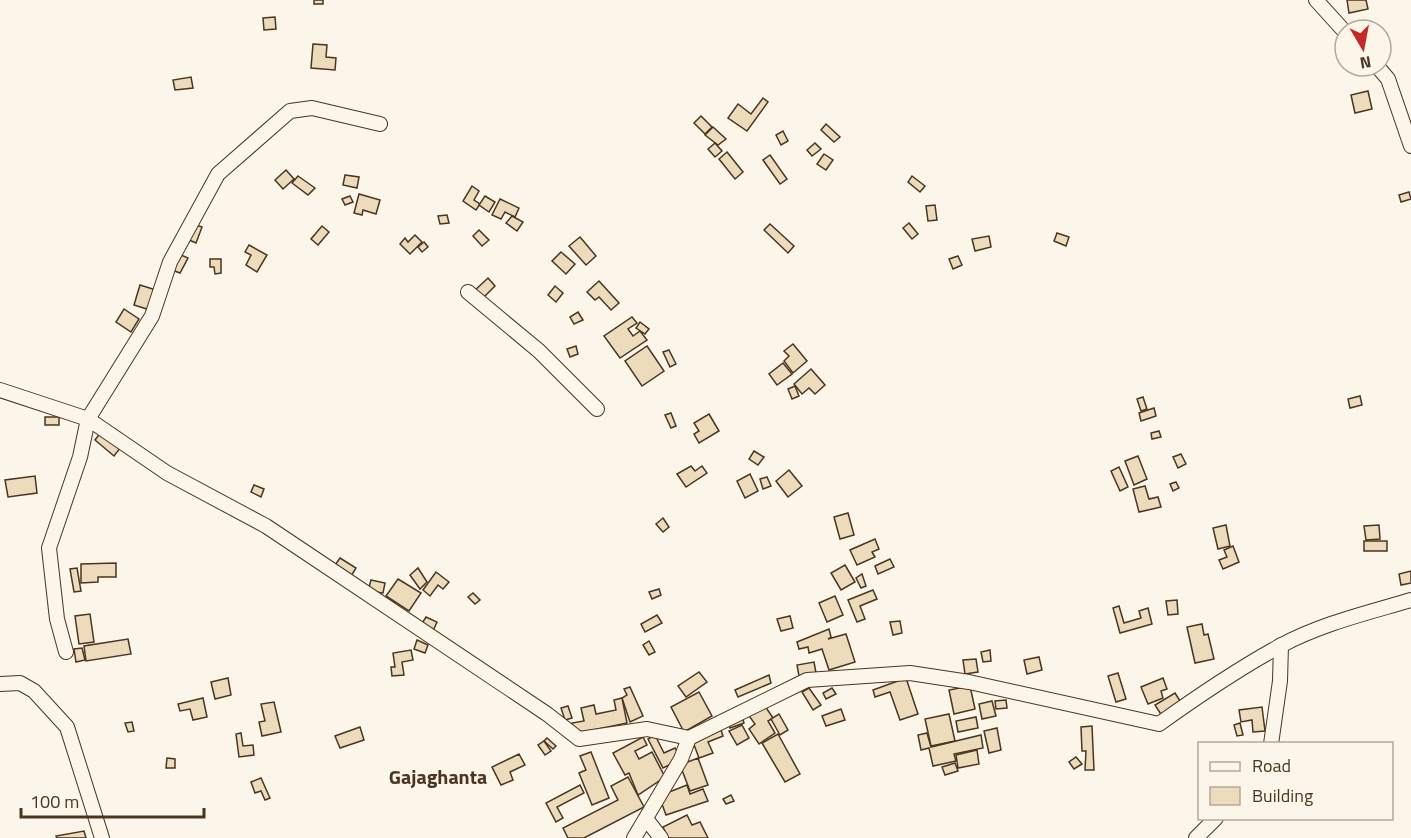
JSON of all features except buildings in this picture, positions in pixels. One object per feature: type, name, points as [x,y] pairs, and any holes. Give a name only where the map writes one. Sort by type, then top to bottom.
[{"type":"street","points":[[1316,0],[1333,19]]},
{"type":"street","points":[[1387,78],[1411,146]]},
{"type":"street","points":[[66,652],[57,619],[49,548],[80,457],[88,419],[152,316],[170,262],[218,174],[290,111],[312,108],[380,124]]},
{"type":"street","points":[[468,292],[539,351],[597,409]]},
{"type":"street","points":[[0,390],[88,419],[167,473],[266,526],[547,714],[579,739],[647,729],[689,738],[807,680],[910,673],[969,682],[1159,724],[1204,692],[1281,645],[1344,619],[1411,600]]},
{"type":"street","points":[[1271,742],[1280,681],[1281,645]]},
{"type":"street","points":[[0,684],[20,683],[34,691],[67,727],[102,838]]},
{"type":"street","points":[[634,838],[647,820],[681,759],[689,738]]},
{"type":"street","points":[[647,820],[661,838]]},
{"type":"street","points":[[1196,838],[1215,820]]},
{"type":"district","name":"Gajaghanta","points":[[438,776]]}]
